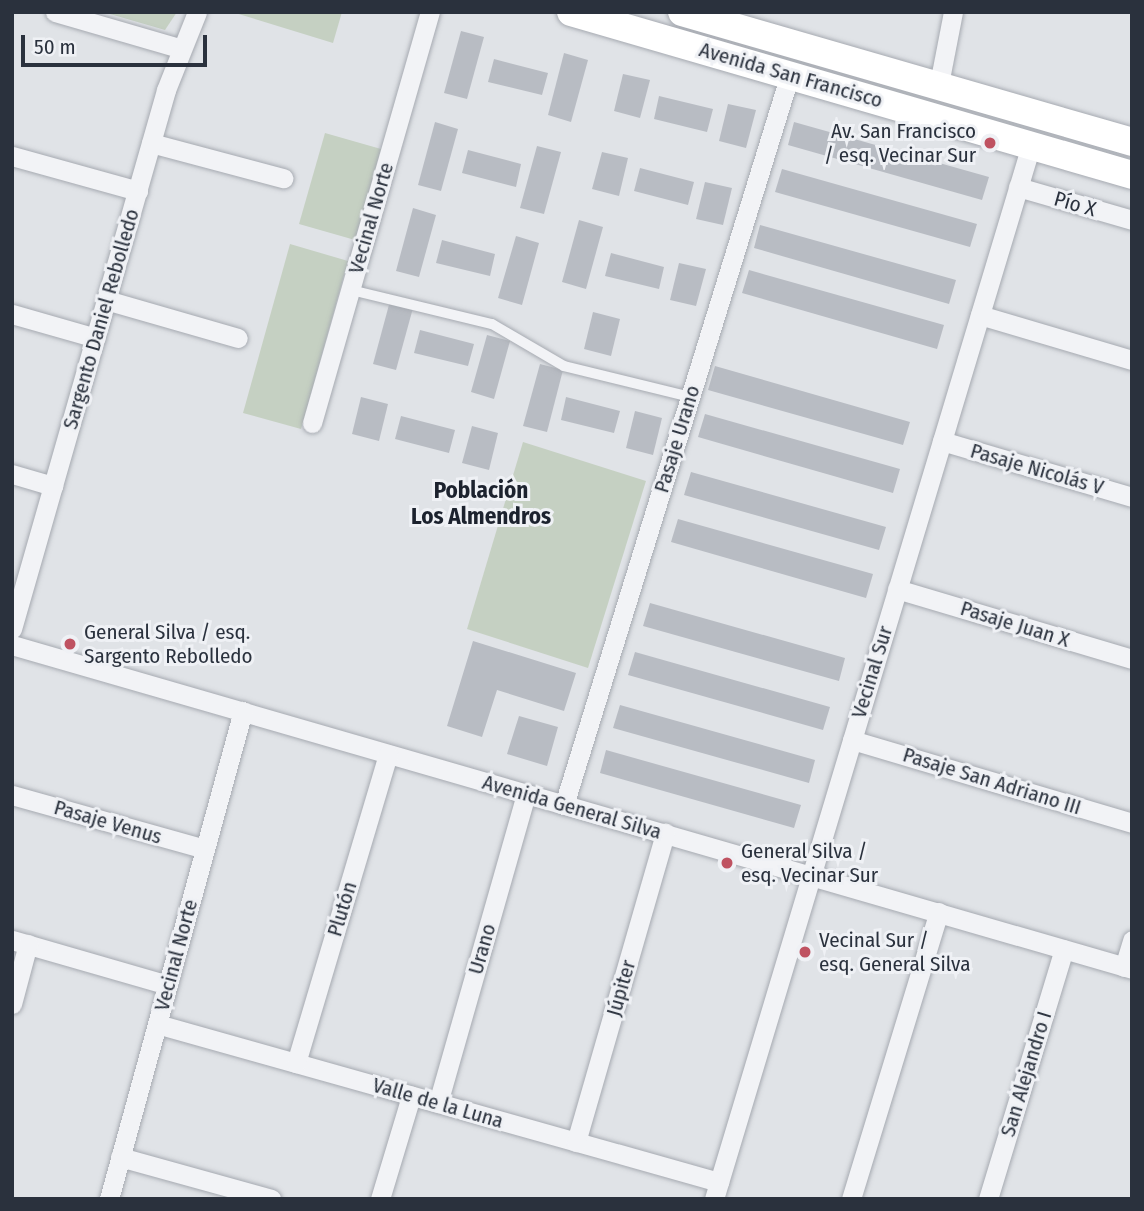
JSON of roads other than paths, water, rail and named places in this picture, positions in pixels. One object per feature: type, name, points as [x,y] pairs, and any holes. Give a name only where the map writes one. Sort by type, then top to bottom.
[{"type":"main road","name":"Avenida San Francisco","points":[[571,12],[1132,175]]},
{"type":"main road","name":"Avenida San Francisco","points":[[682,12],[715,17],[1132,142]]},
{"type":"street","points":[[55,12],[179,48]]},
{"type":"street","name":"Sargento Daniel Rebolledo","points":[[12,629],[179,48],[197,12]]},
{"type":"street","name":"Vecinal Norte","points":[[312,424],[430,12]]},
{"type":"street","points":[[939,84],[953,12]]},
{"type":"street","name":"Pasaje Urano","points":[[565,805],[790,74]]},
{"type":"street","points":[[151,143],[283,178]]},
{"type":"street","name":"Vecinal Sur","points":[[716,1190],[1031,145]]},
{"type":"street","points":[[12,156],[138,191]]},
{"type":"street","name":"Pío X","points":[[1018,187],[1132,220]]},
{"type":"street","points":[[106,300],[238,338]]},
{"type":"street","points":[[12,314],[96,338]]},
{"type":"street","points":[[980,315],[1132,360]]},
{"type":"street","name":"Pasaje Nicolás V","points":[[942,441],[1132,497]]},
{"type":"street","points":[[12,474],[53,486]]},
{"type":"street","name":"Pasaje Juan X","points":[[897,589],[1132,659]]},
{"type":"street","name":"Avenida General Silva","points":[[12,645],[812,874],[1128,968]]},
{"type":"street","name":"Vecinal Norte","points":[[109,1199],[243,711]]},
{"type":"street","name":"Pasaje San Adriano III","points":[[852,740],[1132,823]]},
{"type":"street","name":"Plutón","points":[[296,1063],[388,754]]},
{"type":"street","name":"Urano","points":[[438,1103],[526,794]]},
{"type":"street","name":"Pasaje Venus","points":[[12,795],[205,849]]},
{"type":"street","name":"Júpiter","points":[[576,1142],[665,834]]},
{"type":"street","points":[[851,1199],[939,912]]},
{"type":"street","points":[[1128,968],[1132,940]]},
{"type":"street","points":[[12,1004],[20,942],[168,985]]},
{"type":"street","name":"San Alejandro I","points":[[988,1199],[1064,949]]},
{"type":"street","name":"Valle de la Luna","points":[[157,1024],[576,1142],[716,1190]]},
{"type":"street","points":[[380,1199],[411,1096]]},
{"type":"street","points":[[120,1157],[271,1199]]},
{"type":"lane","points":[[351,290],[492,324],[564,366],[690,397]]},
{"type":"place","name":"Av. San Francisco / esq. Vecinar Sur","points":[[990,143]]},
{"type":"place","name":"General Silva / esq. Sargento Rebolledo","points":[[70,644]]},
{"type":"place","name":"General Silva / esq. Vecinar Sur","points":[[727,863]]},
{"type":"place","name":"Vecinal Sur / esq. General Silva","points":[[805,952]]},
{"type":"district","name":"Población Los Almendros","points":[[481,503]]}]
